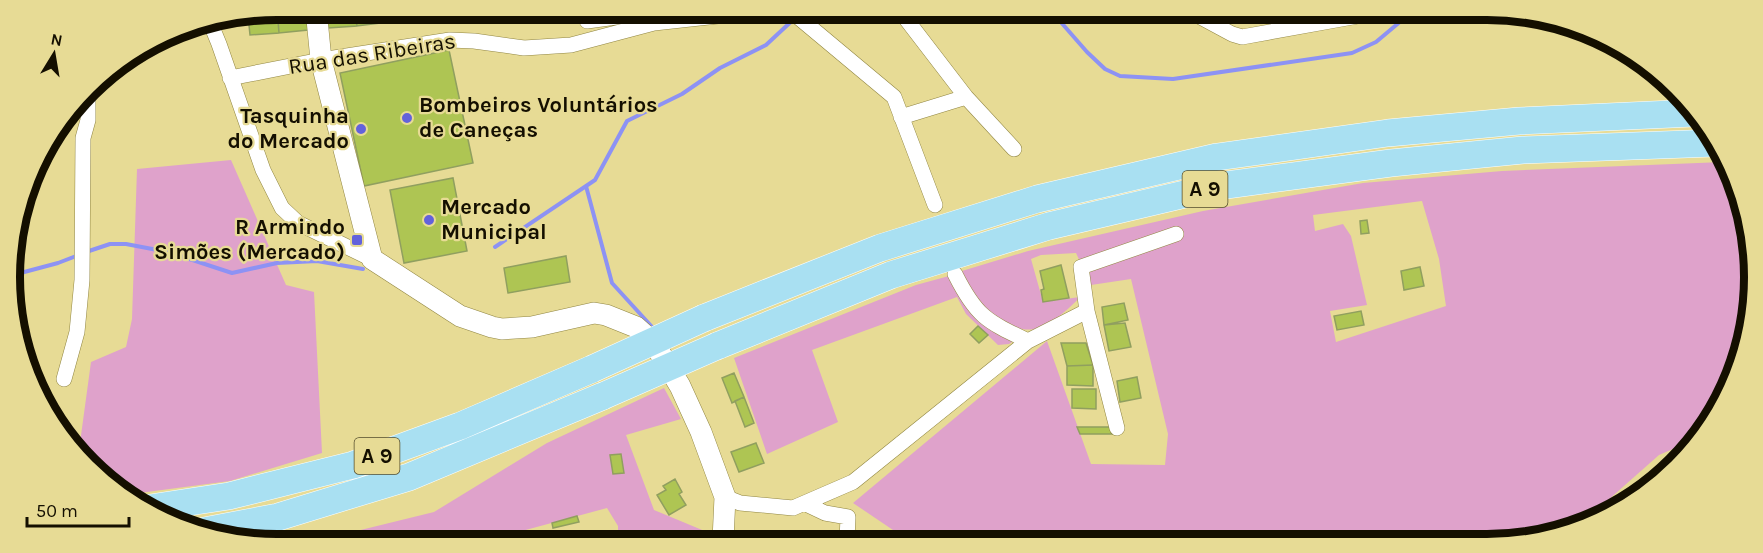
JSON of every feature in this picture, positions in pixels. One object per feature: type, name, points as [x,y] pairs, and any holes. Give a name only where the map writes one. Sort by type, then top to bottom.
[{"type":"highway","name":"A 9","points":[[162,506],[228,496],[353,465],[460,426],[704,318],[880,248],[1026,202],[1217,157],[1388,133],[1519,121],[1686,114]]},
{"type":"highway","name":"A 9","points":[[222,528],[278,518],[409,477],[891,275],[1049,226],[1219,186],[1391,163],[1523,150],[1706,143]]},
{"type":"street","points":[[317,20],[321,60],[372,259]]},
{"type":"street","points":[[587,21],[594,20]]},
{"type":"street","name":"Rua das Ribeiras","points":[[230,78],[321,60],[450,40],[474,40],[524,48],[571,45],[654,23],[681,20]]},
{"type":"street","points":[[803,20],[894,97],[935,205]]},
{"type":"street","points":[[907,20],[966,98],[1014,149]]},
{"type":"street","points":[[1206,20],[1242,37],[1336,20]]},
{"type":"street","points":[[212,27],[262,170],[287,214],[318,234],[372,259],[460,316],[502,329],[532,327],[594,313],[606,315],[636,327],[654,343],[680,386],[701,432],[725,497],[723,534]]},
{"type":"street","points":[[902,117],[966,98]]},
{"type":"street","points":[[64,379],[77,332],[82,263],[83,138],[88,120],[88,102]]},
{"type":"street","points":[[1117,428],[1087,311],[1081,267],[1176,234]]},
{"type":"street","points":[[955,274],[965,295],[979,313],[993,324],[1028,341]]},
{"type":"street","points":[[725,497],[740,503],[793,508],[853,482],[1028,341],[1087,311]]},
{"type":"street","points":[[806,504],[825,513],[848,517],[847,534]]},
{"type":"shaded area","points":[[231,160],[286,285],[314,292],[322,453],[230,481],[139,493],[107,470],[80,442],[91,362],[126,347],[132,319],[137,169]]},
{"type":"shaded area","points":[[1717,162],[1730,194],[1739,226],[1744,276],[1739,327],[1730,359],[1717,390],[1680,446],[1659,455],[1600,507],[1553,525],[1503,533],[894,534],[893,530],[853,503],[1047,341],[1091,464],[1165,465],[1168,434],[1131,279],[1091,285],[1076,253],[1041,255],[1031,259],[1043,302],[1080,297],[1053,320],[1028,330],[1008,325],[986,312],[975,298],[962,271],[1028,251],[1203,211],[1363,183],[1502,171]],"holes":[[[1422,201],[1439,259],[1446,306],[1336,342],[1330,311],[1367,305],[1351,236],[1343,224],[1315,231],[1313,215]]]},
{"type":"shaded area","points":[[949,276],[977,320],[992,331],[1015,340],[1009,344],[998,345],[966,314],[957,297],[812,350],[838,422],[767,454],[734,358],[916,285]]},
{"type":"shaded area","points":[[664,388],[681,419],[626,435],[654,510],[707,532],[707,534],[644,530],[643,534],[618,534],[618,526],[607,508],[511,534],[344,534],[434,512],[547,443]]},
{"type":"building","points":[[278,20],[307,20],[308,30],[279,33]]},
{"type":"building","points":[[278,20],[279,33],[250,35],[249,21]]},
{"type":"building","points":[[327,20],[356,20],[357,26],[328,28]]},
{"type":"building","points":[[356,20],[388,20],[388,22],[357,26]]},
{"type":"building","name":"Bombeiros Voluntários de Caneças","points":[[449,50],[473,163],[364,186],[340,73]]},
{"type":"building","name":"Mercado Municipal","points":[[453,178],[467,251],[404,263],[390,190]]},
{"type":"building","points":[[1367,220],[1369,233],[1361,234],[1360,221]]},
{"type":"building","points":[[566,256],[570,282],[508,293],[504,268]]},
{"type":"building","points":[[1061,265],[1069,298],[1043,302],[1041,290],[1044,289],[1040,271]]},
{"type":"building","points":[[1420,267],[1424,286],[1404,290],[1401,271]]},
{"type":"building","points":[[1124,303],[1128,320],[1104,325],[1102,307]]},
{"type":"building","points":[[1361,311],[1364,325],[1337,330],[1334,316]]},
{"type":"building","points":[[1125,323],[1131,347],[1109,351],[1104,325]]},
{"type":"building","points":[[978,326],[988,335],[979,343],[970,334]]},
{"type":"building","points":[[1061,343],[1086,343],[1093,365],[1067,366]]},
{"type":"building","points":[[1093,365],[1093,386],[1067,385],[1067,366]]},
{"type":"building","points":[[734,373],[744,397],[732,403],[722,378]]},
{"type":"building","points":[[1137,377],[1141,398],[1120,402],[1117,381]]},
{"type":"building","points":[[1072,389],[1096,389],[1096,409],[1072,408]]},
{"type":"building","points":[[744,397],[754,423],[745,427],[735,401]]},
{"type":"building","points":[[1077,427],[1110,427],[1112,434],[1080,434]]},
{"type":"building","points":[[756,443],[764,463],[739,472],[731,452]]},
{"type":"building","points":[[621,454],[624,473],[613,474],[610,455]]},
{"type":"building","points":[[675,479],[682,492],[679,494],[686,505],[669,515],[657,495],[666,490],[663,486]]},
{"type":"building","points":[[577,516],[579,522],[553,528],[552,523]]},
{"type":"waterway","points":[[495,247],[595,180],[627,121],[682,94],[720,68],[766,45],[793,20]]},
{"type":"waterway","points":[[1059,20],[1105,69],[1120,76],[1173,79],[1352,53],[1376,42],[1404,20]]},
{"type":"waterway","points":[[586,186],[612,283],[653,328]]},
{"type":"waterway","points":[[86,252],[110,244],[126,244],[168,252],[232,273],[277,263],[317,261],[363,269]]},
{"type":"waterway","points":[[20,273],[79,255]]},
{"type":"place","name":"Bombeiros Voluntários de Caneças","points":[[407,118]]},
{"type":"place","name":"Tasquinha do Mercado","points":[[361,129]]},
{"type":"place","name":"Mercado Municipal","points":[[429,220]]},
{"type":"place","name":"R Armindo Simões (Mercado)","points":[[357,240]]}]
